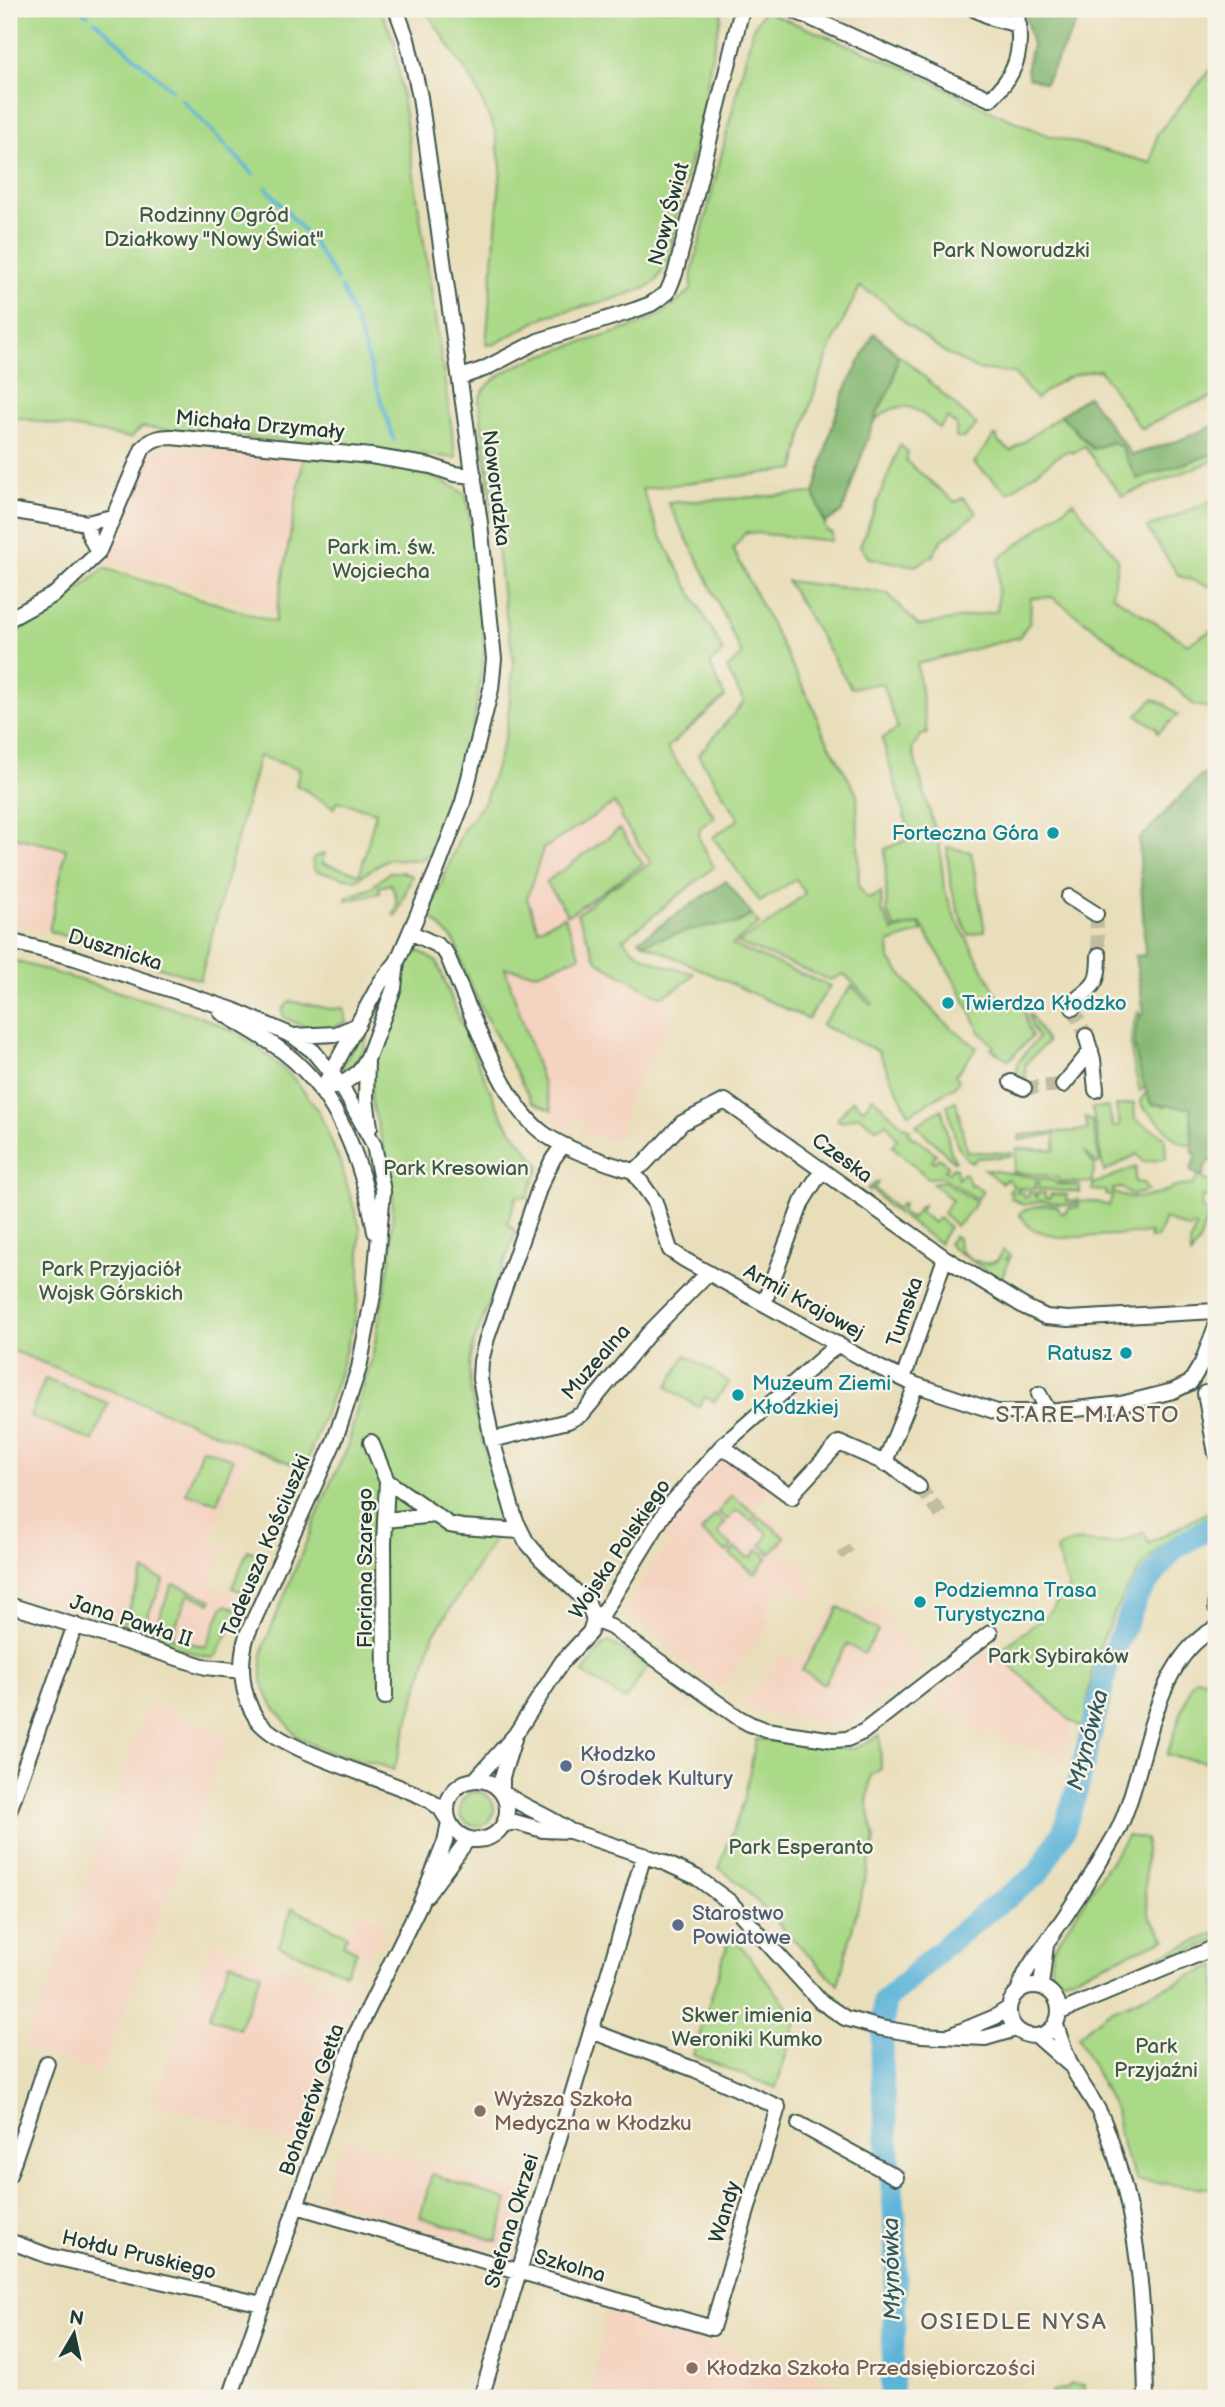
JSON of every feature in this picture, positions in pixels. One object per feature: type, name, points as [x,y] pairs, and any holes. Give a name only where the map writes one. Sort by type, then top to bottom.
[{"type":"street","name":"Noworudzka","points":[[337,1079],[358,1024],[380,983],[397,962],[463,802],[491,689],[494,659],[474,476],[417,78],[396,9]]},
{"type":"street","name":"Nowy Świat","points":[[460,377],[484,369],[538,341],[651,304],[667,293],[675,274],[692,210],[742,9]]},
{"type":"street","points":[[791,9],[990,99],[1006,83],[1020,49],[1016,9]]},
{"type":"street","points":[[974,9],[995,19],[1019,25]]},
{"type":"street","name":"Michała Drzymały","points":[[9,619],[55,594],[98,553],[143,448],[158,437],[371,456],[474,476]]},
{"type":"street","points":[[9,510],[87,523],[112,517]]},
{"type":"street","points":[[87,523],[98,553]]},
{"type":"street","points":[[1069,897],[1096,914]]},
{"type":"street","points":[[410,932],[430,941],[446,953],[494,1066],[516,1102],[538,1129],[563,1145],[633,1171]]},
{"type":"street","name":"Dusznicka","points":[[9,941],[75,958],[256,1018],[293,1036],[313,1051],[337,1079]]},
{"type":"street","points":[[1073,1008],[1073,1002],[1091,989],[1098,978],[1099,955]]},
{"type":"street","name":"Noworudzka","points":[[321,1091],[337,1079],[359,1072],[368,1057],[394,988],[397,962]]},
{"type":"street","name":"Dusznicka","points":[[207,1003],[287,1054],[308,1073],[321,1091]]},
{"type":"street","points":[[293,1036],[335,1034],[358,1024]]},
{"type":"street","points":[[1086,1036],[1091,1051],[1096,1090]]},
{"type":"street","points":[[1063,1085],[1091,1051]]},
{"type":"street","points":[[368,1057],[366,1099],[374,1145]]},
{"type":"street","name":"Tadeusza Kościuszki","points":[[337,1079],[374,1145],[383,1191],[371,1310],[352,1390],[334,1442],[247,1635],[242,1671],[256,1717],[276,1735],[310,1752],[424,1797],[440,1808],[449,1822]]},
{"type":"street","name":"Tadeusza Kościuszki","points":[[321,1091],[358,1160],[365,1181],[378,1250]]},
{"type":"street","name":"Czeska","points":[[633,1171],[644,1164],[682,1123],[725,1101],[945,1258],[1046,1317],[1068,1319],[1216,1311]]},
{"type":"street","points":[[563,1145],[540,1186],[481,1361],[480,1378],[492,1440],[520,1531],[541,1559],[588,1603],[594,1620],[611,1627],[739,1718],[766,1730],[834,1740],[847,1739],[863,1732],[990,1633]]},
{"type":"street","points":[[764,1303],[802,1202],[822,1170]]},
{"type":"street","name":"Armii Krajowej","points":[[633,1171],[655,1202],[670,1250],[910,1382],[1004,1413],[1049,1412],[1121,1404],[1173,1391],[1190,1383]]},
{"type":"street","name":"Tumska","points":[[885,1463],[910,1382],[920,1330],[945,1258]]},
{"type":"street","name":"Muzealna","points":[[492,1440],[575,1419],[588,1409],[649,1333],[708,1273]]},
{"type":"street","points":[[1216,1326],[1202,1363],[1190,1383],[1211,1395],[1216,1454]]},
{"type":"street","name":"Wojska Polskiego","points":[[475,1780],[515,1735],[562,1662],[590,1632],[594,1620],[605,1610],[669,1506],[722,1446],[838,1344]]},
{"type":"street","points":[[1039,1394],[1049,1412]]},
{"type":"street","name":"Floriana Szarego","points":[[371,1442],[387,1480],[385,1697]]},
{"type":"street","points":[[722,1446],[791,1497],[839,1443],[885,1463],[919,1487]]},
{"type":"street","points":[[387,1480],[450,1525],[520,1531]]},
{"type":"street","points":[[386,1520],[436,1515]]},
{"type":"street","points":[[1216,1576],[1216,1608]]},
{"type":"street","name":"Jana Pawła II","points":[[9,1605],[206,1667],[242,1671]]},
{"type":"street","points":[[9,1811],[75,1625]]},
{"type":"street","points":[[953,2035],[1009,2008],[1028,1965],[1075,1901],[1117,1831],[1168,1684],[1185,1652],[1204,1634],[1216,1628]]},
{"type":"street","name":"Wojska Polskiego","points":[[502,1792],[502,1776],[515,1735]]},
{"type":"street","points":[[424,1797],[438,1796],[475,1780],[492,1783],[522,1806],[548,1816],[570,1831]]},
{"type":"street","points":[[454,1790],[446,1807],[449,1822],[458,1834],[468,1839],[488,1839],[503,1825],[508,1810],[502,1792]]},
{"type":"street","name":"Bohaterów Getta","points":[[230,2398],[354,2038],[420,1904],[445,1842],[449,1822]]},
{"type":"street","points":[[503,1825],[515,1822],[543,1830],[570,1831],[681,1869],[712,1886],[730,1902],[820,2001],[857,2022],[903,2032],[985,2038],[1016,2029]]},
{"type":"street","points":[[420,1904],[468,1839]]},
{"type":"street","name":"Stefana Okrzei","points":[[481,2398],[644,1855]]},
{"type":"street","points":[[1041,1986],[1046,1943]]},
{"type":"street","points":[[1009,2008],[1016,2029],[1026,2035],[1044,2034],[1058,2018],[1216,1947]]},
{"type":"street","points":[[1018,1992],[1025,1987],[1041,1986],[1052,1993],[1059,2005],[1058,2018],[1071,2065],[1099,2109],[1125,2182],[1140,2269],[1146,2398]]},
{"type":"street","name":"Wandy","points":[[591,2031],[696,2070],[778,2107],[712,2328]]},
{"type":"street","points":[[1037,2036],[1071,2065]]},
{"type":"street","points":[[9,2175],[47,2063]]},
{"type":"street","points":[[799,2124],[895,2177]]},
{"type":"street","name":"Szkolna","points":[[297,2206],[712,2328]]},
{"type":"street","name":"Hołdu Pruskiego","points":[[9,2242],[48,2256],[262,2304]]},
{"type":"shaded area","points":[[159,448],[304,456],[276,613],[107,560],[145,463]]},
{"type":"shaded area","points":[[614,802],[622,815],[618,817],[649,863],[608,889],[576,914],[596,963],[659,998],[666,997],[669,1029],[630,1094],[617,1143],[585,1132],[578,1134],[584,1123],[574,1118],[567,1130],[557,1126],[505,967],[537,973],[538,929],[527,898],[543,849]]},
{"type":"shaded area","points":[[9,836],[66,849],[49,931],[9,923]]},
{"type":"shaded area","points":[[9,1349],[247,1446],[240,1471],[210,1541],[225,1547],[210,1584],[240,1596],[214,1655],[9,1588]]},
{"type":"shaded area","points":[[723,1450],[772,1488],[754,1505],[792,1535],[780,1552],[803,1565],[799,1571],[818,1586],[806,1601],[786,1586],[763,1615],[770,1622],[721,1688],[673,1655],[675,1650],[627,1615],[636,1601],[636,1589],[670,1543],[656,1532]]},
{"type":"shaded area","points":[[835,1602],[856,1615],[879,1605],[924,1670],[893,1692],[890,1690],[851,1719],[845,1718],[843,1727],[759,1712],[742,1704],[781,1655],[799,1664]]},
{"type":"shaded area","points":[[992,1648],[1071,1721],[1064,1761],[987,1731],[984,1735],[933,1700]]},
{"type":"shaded area","points":[[151,1703],[228,1737],[100,2074],[25,2048],[134,1738]]},
{"type":"shaded area","points":[[292,1908],[347,1935],[361,1910],[385,1923],[380,1934],[383,1937],[378,1945],[373,1946],[368,1956],[357,1951],[345,1973],[279,1946]]},
{"type":"shaded area","points":[[213,1940],[352,1995],[298,2146],[151,2103]]},
{"type":"shaded area","points":[[343,2139],[524,2191],[504,2253],[322,2196]]},
{"type":"shaded area","name":"Kłodzka Szkoła Przedsiębiorczości","points":[[608,2307],[708,2343],[869,2393],[868,2398],[590,2398]]},
{"type":"green space","name":"Rodzinny Ogród Działkowy \"Nowy Świat\"","points":[[9,9],[380,9],[394,41],[456,458],[142,427],[130,438],[9,416]]},
{"type":"green space","points":[[419,9],[723,9],[710,64],[703,113],[677,213],[668,262],[656,281],[646,288],[610,300],[546,316],[495,344],[486,345],[501,167],[495,131],[475,85],[429,15]]},
{"type":"green space","points":[[1024,9],[1084,9],[1045,83],[1028,77],[1027,66],[1032,45]]},
{"type":"green space","name":"Park Noworudzki","points":[[764,11],[908,69],[993,112],[1047,135],[1151,163],[1157,134],[1212,68],[1216,67],[1216,396],[1184,407],[1141,429],[1100,370],[1065,379],[1036,399],[1014,373],[976,369],[944,352],[909,326],[883,301],[860,287],[820,376],[795,469],[642,489],[659,533],[723,651],[710,664],[725,697],[667,748],[715,817],[700,828],[699,838],[714,867],[624,939],[621,937],[644,957],[694,973],[678,988],[659,996],[597,961],[577,914],[608,890],[651,863],[620,817],[622,814],[614,803],[543,849],[527,898],[538,929],[564,916],[580,956],[537,973],[505,968],[552,1111],[532,1102],[467,978],[455,942],[429,915],[462,832],[485,801],[506,734],[514,662],[503,598],[479,401],[488,385],[506,372],[557,350],[638,325],[661,314],[691,290],[692,272],[753,28]]},
{"type":"green space","points":[[874,333],[898,355],[893,383],[876,415],[842,512],[825,523],[814,493],[837,410]]},
{"type":"green space","points":[[898,355],[977,425],[963,438],[956,438],[956,425],[948,418],[939,428],[915,409],[907,407],[892,409],[873,422],[892,383]]},
{"type":"green space","points":[[1088,396],[1132,455],[1216,425],[1216,453],[1137,479],[1121,447],[1112,442],[1093,449],[1061,415]]},
{"type":"green space","points":[[1061,415],[1092,449],[1112,442],[1121,447],[1137,479],[1216,453],[1216,460],[1122,496],[1084,446],[1073,453],[1068,451],[1061,454],[1008,493],[974,463],[994,436],[1011,451]]},
{"type":"green space","points":[[900,445],[908,452],[906,461],[955,502],[963,498],[977,513],[941,541],[933,555],[916,566],[869,558],[860,546]]},
{"type":"green space","name":"Park im. św. Wojciecha","points":[[304,456],[410,470],[449,484],[466,495],[481,588],[484,652],[471,744],[459,792],[431,854],[419,860],[384,861],[356,880],[315,871],[312,861],[314,857],[325,853],[322,863],[360,874],[376,812],[337,801],[335,808],[296,785],[300,769],[259,756],[200,980],[49,931],[66,849],[9,836],[9,636],[55,611],[104,568],[275,622]]},
{"type":"green space","points":[[814,493],[827,531],[832,533],[831,541],[746,532],[733,549],[815,711],[821,729],[857,794],[859,887],[868,899],[881,893],[882,911],[893,931],[918,924],[923,931],[889,943],[890,960],[942,1020],[977,1048],[955,1075],[959,1080],[955,1086],[909,1114],[878,1051],[821,1025],[852,986],[871,1005],[873,1003],[844,974],[830,980],[738,943],[771,922],[805,893],[796,879],[760,902],[713,837],[739,819],[698,755],[744,702],[727,669],[742,655],[704,572],[668,503]]},
{"type":"green space","points":[[1216,499],[1216,588],[1179,576],[1147,528]]},
{"type":"green space","points":[[1073,502],[1118,559],[1112,595],[1188,644],[1216,628],[1216,709],[1194,705],[1178,690],[1052,597],[1031,598],[1030,622],[1019,637],[917,664],[927,734],[921,735],[912,749],[940,848],[944,888],[955,917],[1003,1006],[1019,1001],[1032,1036],[1009,1060],[991,1049],[994,1046],[980,1032],[959,988],[920,923],[895,929],[887,913],[885,849],[911,838],[882,739],[898,728],[882,683],[851,688],[787,581],[887,593],[919,626],[997,611],[999,559]]},
{"type":"green space","points":[[1153,699],[1165,704],[1178,715],[1158,733],[1156,728],[1137,715]]},
{"type":"green space","points":[[1216,772],[1216,1158],[1207,1164],[1201,1177],[1190,1171],[1197,1154],[1193,1153],[1191,1108],[1151,1104],[1137,1057],[1135,1032],[1144,1012],[1135,956],[1145,955],[1139,840],[1200,776]]},
{"type":"green space","points":[[620,829],[643,864],[568,915],[546,882]]},
{"type":"green space","points":[[947,847],[971,852],[985,931],[969,935],[959,914]]},
{"type":"green space","points":[[390,872],[402,872],[412,876],[396,916],[393,915],[396,899],[391,884],[379,887],[380,893],[346,901],[347,897],[369,889]]},
{"type":"green space","points":[[726,881],[752,915],[735,924],[707,926],[643,943],[639,940]]},
{"type":"green space","points":[[752,915],[759,924],[732,945],[830,986],[808,1019],[643,943],[707,926],[735,924]]},
{"type":"green space","name":"Park Kresowian","points":[[419,951],[437,962],[498,1108],[540,1166],[527,1198],[517,1196],[507,1223],[516,1232],[473,1345],[469,1368],[471,1394],[504,1524],[433,1636],[394,1770],[332,1753],[298,1738],[269,1700],[262,1681],[262,1655],[330,1484],[348,1447],[373,1353],[391,1256],[393,1198],[390,1172],[371,1099],[373,1058],[411,956]]},
{"type":"green space","name":"Park Przyjaciół Wojsk Górskich","points":[[9,959],[199,1016],[236,1033],[259,1048],[295,1080],[319,1112],[341,1165],[360,1228],[360,1284],[355,1318],[337,1381],[304,1469],[9,1349]]},
{"type":"green space","points":[[387,985],[360,1058],[343,1070],[342,1067]]},
{"type":"green space","points":[[290,1001],[331,1009],[344,1008],[346,1022],[330,1028],[299,1024],[284,1017],[282,1010]]},
{"type":"green space","points":[[1139,1011],[1134,1046],[1145,1087],[1140,1091],[1131,1040],[1134,1021]]},
{"type":"green space","points":[[1029,1012],[1047,1042],[1025,1064],[1026,1079],[1017,1077],[1017,1063],[1038,1038],[1031,1025]]},
{"type":"green space","points":[[1146,1092],[1151,1104],[1191,1108],[1192,1145],[1175,1139],[1145,1109],[1140,1101]]},
{"type":"green space","points":[[873,1097],[910,1130],[908,1133],[914,1139],[936,1154],[932,1160],[934,1162],[939,1158],[948,1165],[945,1171],[948,1173],[953,1167],[956,1168],[958,1179],[963,1173],[966,1175],[970,1185],[973,1184],[983,1192],[977,1199],[943,1177],[928,1178],[892,1146],[897,1139],[887,1123],[876,1128],[859,1116],[841,1122],[837,1119],[853,1100],[863,1109]]},
{"type":"green space","points":[[956,1101],[967,1152],[1012,1153],[1011,1156],[977,1158],[972,1163],[966,1158],[955,1137],[947,1105]]},
{"type":"green space","points":[[1134,1103],[1135,1119],[1165,1137],[1166,1159],[1143,1162],[1137,1154],[1104,1172],[1092,1108],[1108,1107],[1113,1127],[1120,1125],[1116,1106]]},
{"type":"green space","points":[[942,1109],[951,1153],[956,1161],[916,1125]]},
{"type":"green space","points":[[1085,1117],[1092,1121],[1100,1162],[1097,1164],[1084,1151],[1095,1166],[1091,1183],[1059,1182],[1057,1177],[1013,1172],[1017,1148],[1055,1150],[1055,1134],[1019,1140],[1020,1135],[1088,1130]]},
{"type":"green space","points":[[1136,1167],[1135,1182],[1143,1183],[1148,1191],[1132,1195],[1121,1188],[1113,1189],[1113,1193],[1139,1198],[1178,1186],[1193,1185],[1204,1170],[1203,1180],[1215,1183],[1210,1198],[1202,1196],[1201,1207],[1209,1213],[1199,1242],[1191,1255],[1190,1243],[1196,1227],[1192,1225],[1190,1229],[1165,1219],[1157,1238],[1149,1239],[1151,1233],[1061,1238],[1031,1229],[1019,1214],[1032,1207],[1047,1205],[1057,1206],[1061,1213],[1064,1213],[1069,1208],[1078,1207],[1079,1201],[1109,1206],[1112,1196],[1105,1195],[1106,1191],[1092,1190],[1093,1184]]},
{"type":"green space","points":[[984,1169],[1055,1181],[1056,1184],[1080,1186],[1080,1192],[1038,1189],[1039,1182],[1036,1181],[1035,1189],[1018,1188],[1017,1192],[1023,1192],[1023,1196],[1028,1197],[1029,1192],[1035,1193],[1036,1198],[1037,1193],[1045,1193],[1045,1198],[1050,1198],[1051,1194],[1067,1195],[1066,1201],[1077,1199],[1076,1204],[1041,1201],[1023,1205],[1011,1198],[1009,1191],[1014,1186],[1007,1179],[1001,1183]]},
{"type":"green space","points":[[944,1181],[976,1202],[955,1226],[943,1213],[952,1200],[932,1183]]},
{"type":"green space","points":[[877,1182],[874,1188],[896,1209],[904,1204],[901,1211],[911,1219],[923,1205],[920,1211],[933,1223],[939,1218],[949,1227],[939,1243],[887,1206],[872,1189],[870,1192],[867,1189]]},
{"type":"green space","points":[[954,1236],[958,1238],[959,1249],[976,1261],[995,1262],[1002,1250],[1011,1256],[1005,1258],[1009,1260],[1001,1280],[952,1248],[948,1244]]},
{"type":"green space","points":[[686,1355],[729,1382],[714,1402],[705,1397],[698,1407],[667,1387]]},
{"type":"green space","points":[[45,1379],[108,1403],[93,1441],[30,1416]]},
{"type":"green space","points":[[202,1448],[233,1459],[217,1503],[186,1493]]},
{"type":"green space","points":[[732,1495],[757,1515],[752,1521],[740,1511],[734,1512],[728,1520],[718,1512]]},
{"type":"green space","name":"Park Sybiraków","points":[[1216,1508],[1216,1515],[1177,1535],[1156,1551],[1130,1586],[1114,1613],[1094,1663],[1083,1728],[1071,1721],[997,1653],[1048,1614],[1069,1588],[1056,1550],[1079,1541],[1117,1543],[1144,1532],[1149,1543]]},
{"type":"green space","points":[[715,1515],[725,1523],[719,1531],[720,1536],[732,1546],[727,1552],[701,1532]]},
{"type":"green space","points":[[760,1517],[785,1537],[771,1554],[761,1545],[767,1532],[755,1523]]},
{"type":"green space","points":[[735,1548],[746,1557],[752,1557],[758,1549],[768,1557],[755,1574],[730,1554]]},
{"type":"green space","points":[[248,1550],[263,1557],[247,1593],[232,1588]]},
{"type":"green space","points":[[144,1571],[164,1580],[139,1634],[123,1630],[123,1621]]},
{"type":"green space","points":[[172,1585],[212,1600],[210,1603],[188,1594],[171,1638],[206,1647],[222,1608],[227,1605],[238,1610],[239,1613],[216,1656],[210,1658],[152,1640],[151,1636]]},
{"type":"green space","points":[[839,1607],[878,1631],[864,1654],[847,1644],[824,1684],[802,1670]]},
{"type":"green space","points":[[610,1642],[648,1666],[625,1700],[583,1673],[604,1644]]},
{"type":"green space","points":[[1196,1678],[1216,1682],[1216,1737],[1210,1763],[1167,1755],[1191,1684]]},
{"type":"green space","name":"Park Esperanto","points":[[880,1735],[881,1769],[871,1775],[867,1803],[875,1840],[838,1985],[740,1884],[719,1868],[744,1801],[756,1739],[854,1749]]},
{"type":"green space","points":[[477,1792],[489,1797],[494,1809],[489,1821],[477,1826],[465,1821],[460,1809],[465,1797]]},
{"type":"green space","points":[[1127,1836],[1146,1839],[1145,1892],[1150,1917],[1166,1939],[1072,1977],[1064,1979],[1054,1976],[1050,1967],[1053,1949]]},
{"type":"green space","points":[[292,1908],[347,1935],[343,1944],[357,1951],[345,1973],[279,1946]]},
{"type":"green space","name":"Skwer imienia Weroniki Kumko","points":[[731,1933],[797,2019],[776,2088],[693,2055]]},
{"type":"green space","points":[[1216,1933],[1216,1940],[1063,2001],[1063,1996]]},
{"type":"green space","points":[[230,1962],[261,1973],[239,2029],[209,2017]]},
{"type":"green space","name":"Park Przyjaźni","points":[[1216,1965],[1216,2189],[1137,2181],[1123,2150],[1115,2111],[1078,2036],[1106,2013]]},
{"type":"green space","points":[[432,2174],[508,2201],[497,2241],[420,2217]]},
{"type":"green space","points":[[1071,2384],[1085,2385],[1084,2398],[1051,2398],[1052,2392],[1065,2389]]},
{"type":"waterway","points":[[79,9],[88,15]]},
{"type":"waterway","points":[[95,21],[172,90]]},
{"type":"waterway","points":[[182,100],[253,174]]},
{"type":"waterway","points":[[266,187],[313,242],[337,280]]},
{"type":"waterway","points":[[341,287],[356,322],[394,440]]},
{"type":"waterway","name":"Młynówka","points":[[946,1945],[1038,1874],[1064,1830],[1108,1664],[1139,1593],[1174,1549],[1216,1524]]},
{"type":"waterway","name":"Młynówka","points":[[891,2398],[896,2271],[895,2221],[881,2066],[884,2002],[936,1954]]},
{"type":"tunnel","points":[[1096,914],[1099,955]]},
{"type":"tunnel","points":[[1073,1008],[1086,1036]]},
{"type":"tunnel","points":[[1024,1088],[1063,1085]]},
{"type":"tunnel","points":[[919,1487],[943,1517]]},
{"type":"tunnel","points":[[843,1549],[848,1555]]},
{"type":"place","name":"Forteczna Góra","points":[[1053,833]]},
{"type":"place","name":"Twierdza Kłodzko","points":[[948,1003]]},
{"type":"place","name":"Ratusz","points":[[1126,1353]]},
{"type":"place","name":"Muzeum Ziemi Kłodzkiej","points":[[738,1395]]},
{"type":"place","name":"Podziemna Trasa Turystyczna","points":[[920,1602]]},
{"type":"place","name":"Kłodzko Ośrodek Kultury","points":[[566,1766]]},
{"type":"place","name":"Starostwo Powiatowe","points":[[678,1925]]},
{"type":"place","name":"Wyższa Szkoła Medyczna w Kłodzku","points":[[480,2111]]},
{"type":"place","name":"Kłodzka Szkoła Przedsiębiorczości","points":[[692,2368]]},
{"type":"district","name":"STARE MIASTO","points":[[1088,1415]]},
{"type":"district","name":"OSIEDLE NYSA","points":[[1014,2322]]}]
